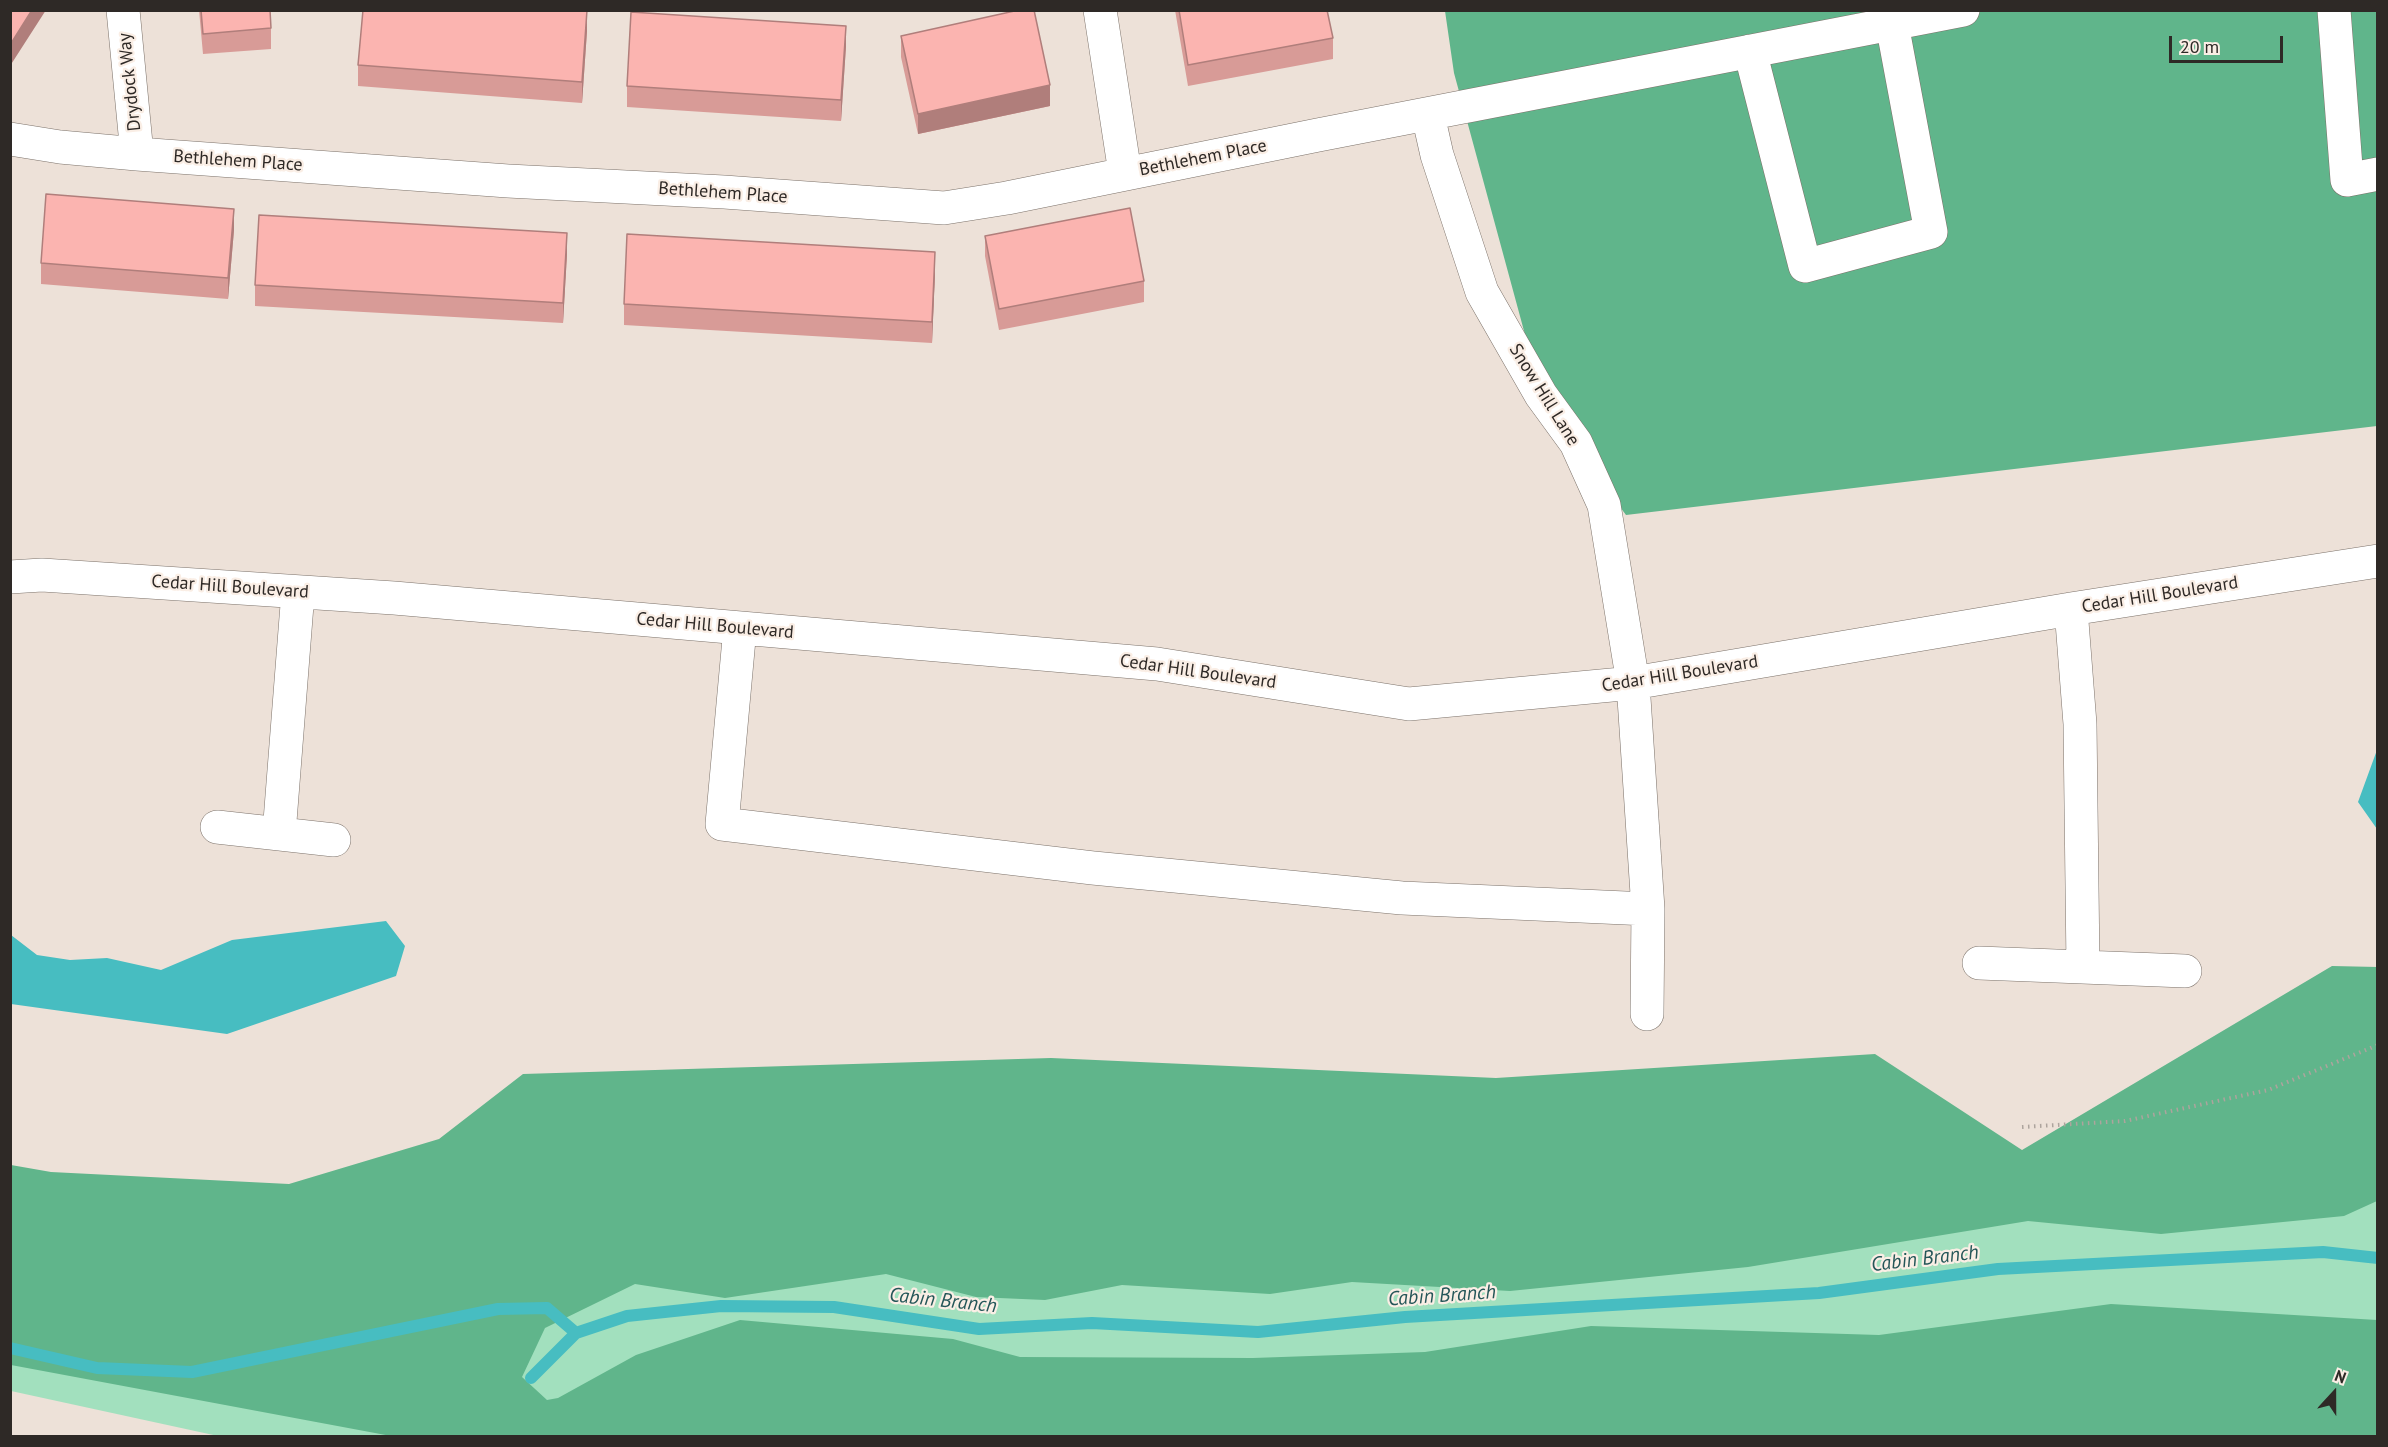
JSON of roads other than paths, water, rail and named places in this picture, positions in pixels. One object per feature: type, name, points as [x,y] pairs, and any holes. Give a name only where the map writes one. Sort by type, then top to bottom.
[{"type":"street","name":"Drydock Way","points":[[123,10],[137,154]]},
{"type":"street","points":[[1100,10],[1125,173]]},
{"type":"street","name":"Bethlehem Place","points":[[10,139],[60,147],[137,154],[508,181],[724,192],[944,208],[1007,198],[1963,10]]},
{"type":"street","points":[[2334,10],[2347,180],[2378,174]]},
{"type":"street","points":[[1750,51],[1805,266],[1931,232],[1892,24]]},
{"type":"street","name":"Snow Hill Lane","points":[[1428,115],[1437,155],[1482,292],[1541,395],[1576,443],[1604,505],[1634,683],[1648,909],[1647,1014]]},
{"type":"street","name":"Cedar Hill Boulevard","points":[[10,577],[42,575],[298,592],[1157,664],[1409,704],[1634,683],[2071,609],[2378,561]]},
{"type":"street","points":[[279,834],[298,592]]},
{"type":"street","points":[[2071,609],[2080,723],[2083,967]]},
{"type":"street","points":[[740,628],[722,824],[1093,868],[1390,897],[1648,909]]},
{"type":"street","points":[[216,827],[334,840]]},
{"type":"street","points":[[1979,963],[2184,971]]},
{"type":"water","points":[[2377,750],[2377,829],[2358,802]]},
{"type":"water","points":[[386,921],[405,946],[396,976],[227,1034],[11,1004],[11,935],[37,955],[70,960],[107,958],[161,970],[232,940]]},
{"type":"waterway","name":"Cabin Branch","points":[[531,1378],[576,1333],[627,1316],[721,1306],[834,1307],[979,1329],[1092,1323],[1258,1332],[1405,1317],[1819,1293],[1998,1269],[2323,1252],[2378,1258]]},
{"type":"waterway","points":[[10,1348],[97,1368],[192,1372],[498,1309],[547,1308],[576,1333]]}]
